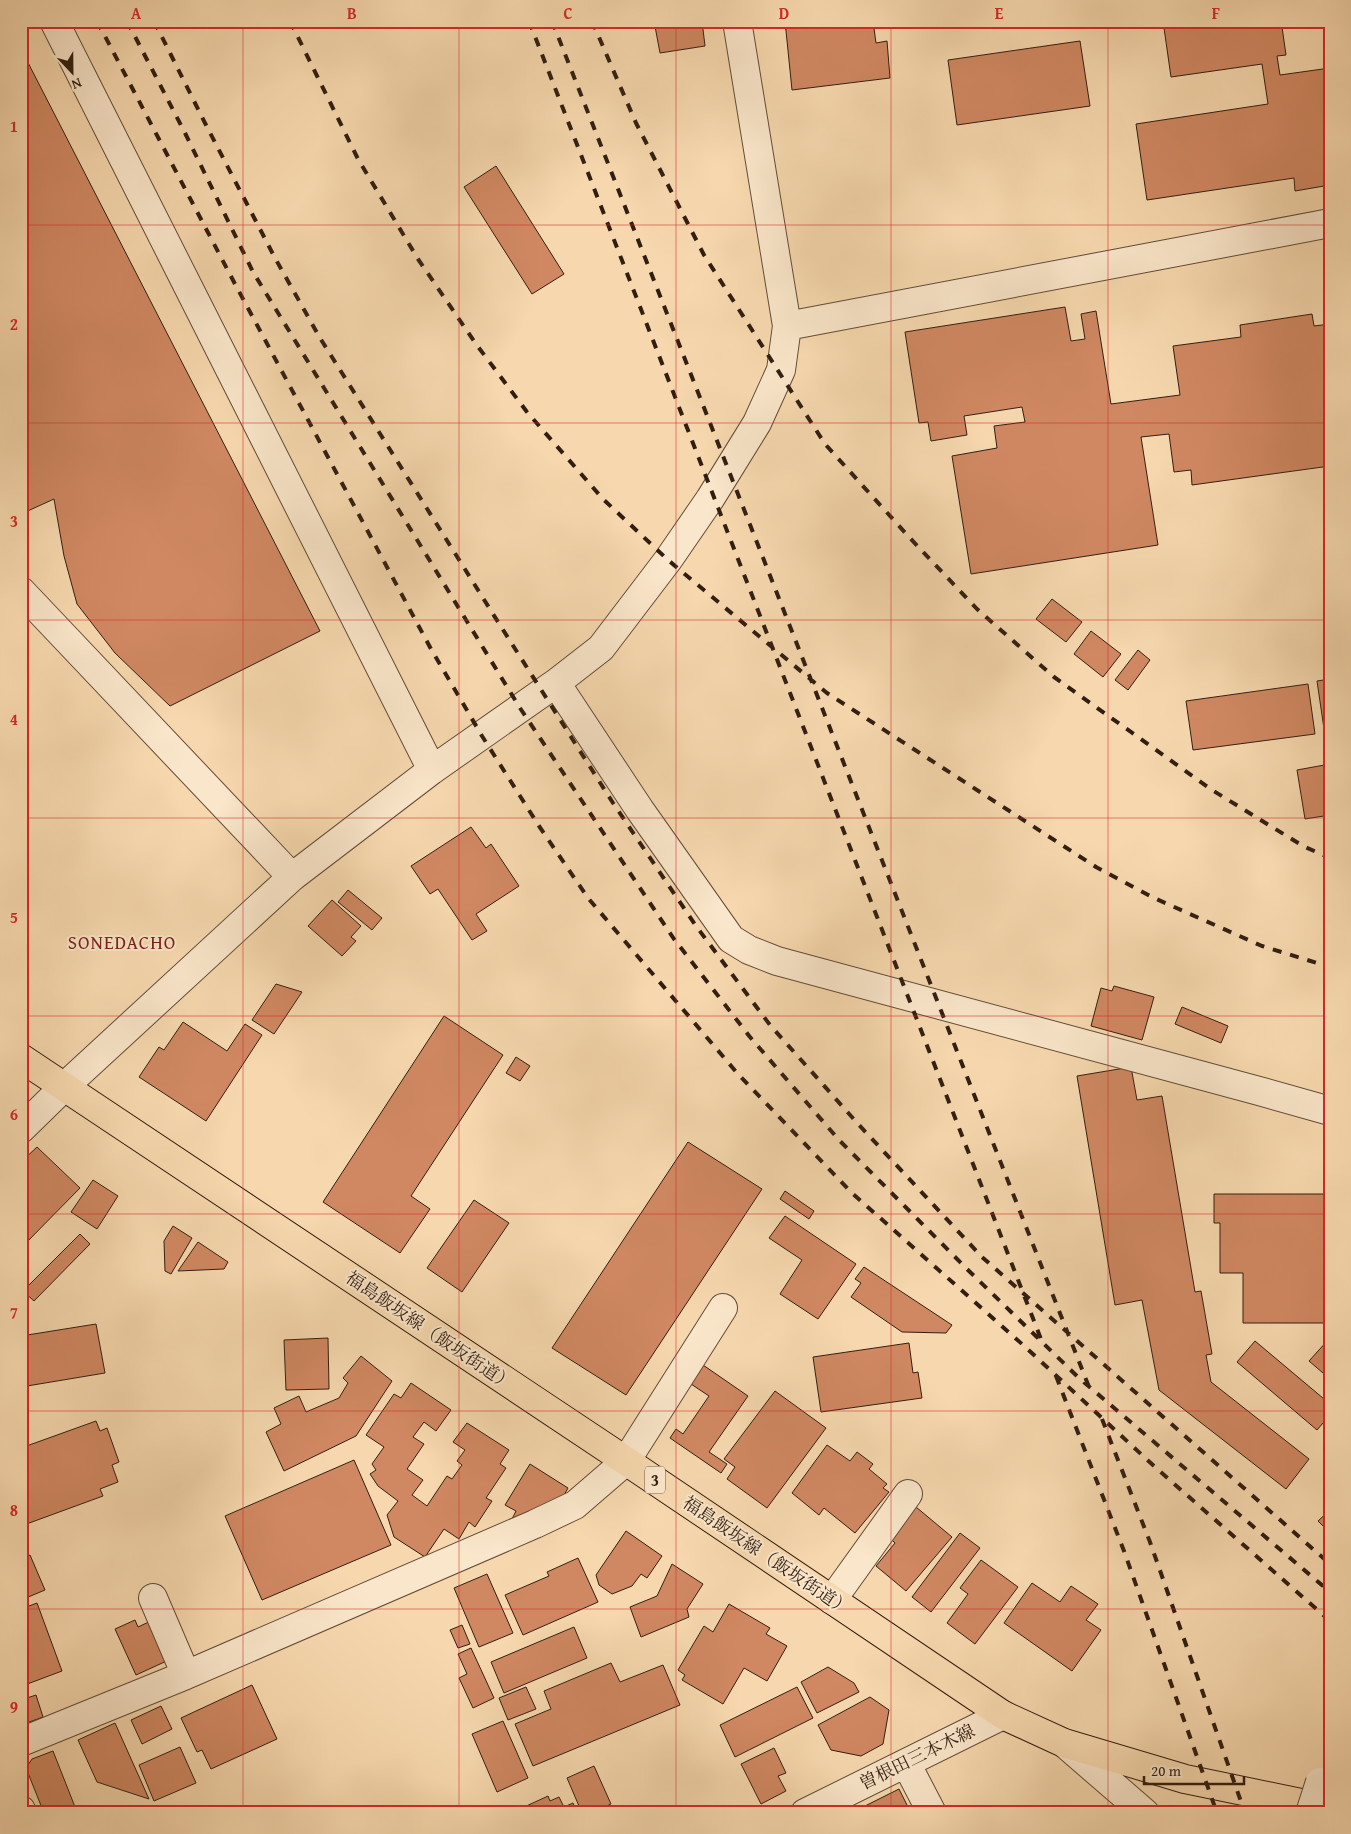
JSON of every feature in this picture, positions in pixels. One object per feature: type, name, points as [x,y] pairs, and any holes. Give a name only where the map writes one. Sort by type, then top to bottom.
[{"type":"main road","name":"福島飯坂線（飯坂街道）","points":[[21,1058],[1003,1714],[1064,1743],[1185,1779],[1330,1809]]},
{"type":"street","points":[[54,21],[432,770]]},
{"type":"street","points":[[21,1129],[292,877],[432,770],[556,683],[601,648],[668,561],[710,499],[757,424],[781,370],[787,326],[737,21]]},
{"type":"street","points":[[787,326],[1330,222]]},
{"type":"street","points":[[21,590],[292,877]]},
{"type":"street","points":[[556,683],[640,810],[731,939],[749,950],[777,961],[1259,1091],[1330,1112]]},
{"type":"street","points":[[21,1742],[186,1674],[536,1524],[575,1505],[626,1461],[723,1308]]},
{"type":"street","points":[[832,1600],[908,1494]]},
{"type":"street","points":[[153,1598],[186,1674]]},
{"type":"street","name":"曽根田三本木線","points":[[805,1813],[1003,1714]]},
{"type":"street","points":[[1064,1743],[1145,1813]]},
{"type":"street","points":[[906,1763],[932,1813]]},
{"type":"street","points":[[1310,1813],[1320,1782]]},
{"type":"building","points":[[654,21],[702,21],[705,46],[660,53]]},
{"type":"building","points":[[785,21],[873,21],[876,43],[887,41],[890,78],[792,90]]},
{"type":"building","points":[[1163,21],[1268,21],[1269,28],[1282,27],[1286,55],[1277,56],[1280,75],[1330,68],[1330,185],[1295,191],[1294,178],[1147,200],[1136,124],[1268,104],[1262,64],[1171,77]]},
{"type":"building","points":[[1080,41],[1090,106],[957,125],[948,60]]},
{"type":"building","points":[[21,49],[320,631],[170,706],[115,653],[77,604],[64,556],[54,499],[21,514]]},
{"type":"building","points":[[496,166],[564,274],[532,294],[464,187]]},
{"type":"building","points":[[1065,307],[1071,341],[1085,339],[1081,314],[1096,311],[1111,404],[1180,395],[1173,346],[1241,337],[1240,325],[1312,314],[1314,326],[1330,324],[1330,466],[1192,485],[1191,470],[1174,472],[1169,434],[1141,437],[1158,545],[971,574],[952,456],[997,448],[994,426],[1025,422],[1022,407],[964,416],[967,435],[931,441],[928,422],[919,423],[905,332]]},
{"type":"building","points":[[1052,599],[1082,622],[1066,642],[1036,619]]},
{"type":"building","points":[[1091,631],[1121,654],[1103,677],[1074,654]]},
{"type":"building","points":[[1138,650],[1150,660],[1128,690],[1115,680]]},
{"type":"building","points":[[1330,679],[1330,728],[1324,729],[1317,681]]},
{"type":"building","points":[[1308,684],[1315,734],[1193,750],[1186,701]]},
{"type":"building","points":[[1330,764],[1330,815],[1305,819],[1297,770]]},
{"type":"building","points":[[471,827],[486,848],[491,844],[519,886],[476,914],[487,931],[472,940],[438,889],[430,894],[411,866]]},
{"type":"building","points":[[348,890],[382,918],[372,930],[338,902]]},
{"type":"building","points":[[332,900],[361,926],[351,937],[356,941],[342,956],[308,926]]},
{"type":"building","points":[[276,984],[302,992],[274,1034],[252,1020]]},
{"type":"building","points":[[1114,986],[1154,997],[1142,1040],[1091,1026],[1101,988],[1112,991]]},
{"type":"building","points":[[1182,1007],[1228,1026],[1221,1043],[1175,1024]]},
{"type":"building","points":[[444,1016],[503,1055],[411,1196],[430,1209],[400,1253],[323,1202]]},
{"type":"building","points":[[183,1022],[227,1051],[245,1024],[262,1035],[206,1121],[139,1077],[159,1047],[164,1050]]},
{"type":"building","points":[[516,1057],[530,1066],[520,1081],[506,1073]]},
{"type":"building","points":[[1131,1067],[1137,1100],[1162,1096],[1195,1292],[1201,1291],[1212,1354],[1206,1355],[1211,1382],[1309,1459],[1286,1489],[1159,1390],[1142,1300],[1115,1305],[1077,1076]]},
{"type":"building","points":[[688,1142],[762,1189],[626,1395],[552,1348]]},
{"type":"building","points":[[37,1147],[80,1188],[21,1248],[21,1162]]},
{"type":"building","points":[[93,1180],[118,1196],[97,1229],[71,1212]]},
{"type":"building","points":[[785,1191],[814,1211],[809,1219],[780,1199]]},
{"type":"building","points":[[1214,1194],[1330,1194],[1330,1323],[1243,1323],[1243,1273],[1220,1273],[1220,1223],[1214,1223]]},
{"type":"building","points":[[474,1200],[509,1223],[462,1292],[427,1268]]},
{"type":"building","points":[[785,1216],[856,1264],[818,1319],[780,1294],[802,1260],[769,1238]]},
{"type":"building","points":[[173,1226],[192,1238],[171,1274],[165,1271],[164,1241]]},
{"type":"building","points":[[80,1234],[90,1244],[34,1301],[23,1291]]},
{"type":"building","points":[[198,1242],[228,1262],[224,1269],[178,1271]]},
{"type":"building","points":[[864,1267],[952,1325],[946,1333],[902,1332],[851,1297],[861,1283],[855,1279]]},
{"type":"building","points":[[96,1324],[105,1373],[21,1387],[21,1336]]},
{"type":"building","points":[[328,1338],[329,1389],[286,1390],[284,1340]]},
{"type":"building","points":[[1328,1340],[1330,1341],[1330,1379],[1309,1361]]},
{"type":"building","points":[[1255,1341],[1330,1404],[1330,1415],[1317,1430],[1237,1362]]},
{"type":"building","points":[[909,1343],[913,1373],[918,1372],[922,1398],[821,1412],[813,1357]]},
{"type":"building","points":[[361,1356],[392,1381],[356,1436],[284,1471],[266,1432],[281,1424],[274,1408],[299,1396],[306,1412],[339,1398],[348,1383],[343,1378]]},
{"type":"building","points":[[703,1365],[748,1396],[709,1452],[727,1464],[721,1473],[670,1438],[676,1429],[683,1434],[709,1396],[691,1384]]},
{"type":"building","points":[[411,1383],[451,1410],[436,1431],[424,1422],[413,1437],[424,1444],[407,1469],[423,1480],[412,1495],[427,1506],[447,1476],[452,1479],[462,1465],[457,1461],[465,1450],[453,1442],[467,1423],[509,1450],[500,1464],[506,1468],[486,1498],[492,1501],[475,1527],[469,1522],[459,1539],[444,1529],[425,1557],[394,1537],[387,1515],[398,1501],[378,1486],[370,1474],[376,1470],[372,1464],[384,1447],[366,1435],[394,1394],[401,1398]]},
{"type":"building","points":[[775,1391],[826,1428],[767,1508],[727,1479],[735,1467],[724,1459]]},
{"type":"building","points":[[96,1421],[100,1431],[107,1428],[119,1462],[112,1465],[118,1482],[100,1489],[103,1496],[21,1526],[21,1448]]},
{"type":"building","points":[[827,1445],[850,1461],[857,1452],[873,1464],[869,1469],[887,1484],[883,1488],[889,1492],[855,1533],[824,1508],[819,1515],[792,1493]]},
{"type":"building","points":[[354,1460],[391,1545],[262,1600],[225,1516]]},
{"type":"building","points":[[530,1464],[568,1488],[563,1497],[512,1519],[516,1511],[505,1505]]},
{"type":"building","points":[[916,1507],[952,1537],[906,1591],[876,1566],[895,1543],[890,1538]]},
{"type":"building","points":[[1330,1510],[1330,1533],[1318,1521]]},
{"type":"building","points":[[626,1531],[662,1556],[647,1578],[641,1574],[632,1586],[612,1594],[599,1585],[596,1575]]},
{"type":"building","points":[[960,1533],[980,1548],[931,1612],[912,1597]]},
{"type":"building","points":[[30,1555],[45,1590],[21,1600],[21,1559]]},
{"type":"building","points":[[578,1558],[598,1602],[523,1635],[505,1595],[549,1576],[547,1572]]},
{"type":"building","points":[[981,1560],[1018,1587],[975,1644],[947,1623],[968,1594],[960,1588]]},
{"type":"building","points":[[672,1564],[703,1584],[687,1609],[689,1617],[641,1637],[630,1607],[657,1596]]},
{"type":"building","points":[[487,1574],[513,1633],[479,1647],[454,1588]]},
{"type":"building","points":[[1032,1583],[1060,1602],[1071,1586],[1098,1604],[1086,1620],[1101,1630],[1072,1671],[1004,1623]]},
{"type":"building","points":[[37,1603],[62,1671],[22,1686],[21,1609]]},
{"type":"building","points":[[729,1604],[770,1628],[766,1634],[787,1646],[767,1681],[744,1668],[723,1704],[682,1680],[685,1675],[678,1670],[704,1626],[713,1632]]},
{"type":"building","points":[[135,1620],[138,1627],[153,1620],[171,1659],[136,1675],[115,1629]]},
{"type":"building","points":[[462,1625],[470,1644],[458,1648],[450,1630]]},
{"type":"building","points":[[574,1627],[587,1658],[504,1693],[491,1662]]},
{"type":"building","points":[[471,1648],[494,1698],[473,1708],[459,1678],[467,1674],[458,1654]]},
{"type":"building","points":[[611,1663],[620,1682],[663,1665],[680,1705],[533,1766],[515,1724],[551,1709],[544,1691]]},
{"type":"building","points":[[828,1667],[854,1683],[859,1692],[817,1713],[801,1682]]},
{"type":"building","points":[[252,1685],[277,1739],[211,1769],[202,1750],[197,1752],[181,1718]]},
{"type":"building","points":[[526,1687],[536,1709],[508,1720],[499,1698]]},
{"type":"building","points":[[797,1687],[813,1718],[735,1757],[720,1725]]},
{"type":"building","points":[[36,1695],[43,1717],[21,1725],[21,1700]]},
{"type":"building","points":[[870,1697],[889,1710],[883,1744],[861,1756],[831,1750],[818,1725]]},
{"type":"building","points":[[161,1706],[172,1729],[142,1744],[131,1720]]},
{"type":"building","points":[[503,1721],[528,1778],[497,1792],[472,1734]]},
{"type":"building","points":[[115,1723],[149,1799],[97,1782],[78,1740]]},
{"type":"building","points":[[180,1747],[196,1783],[154,1801],[139,1765]]},
{"type":"building","points":[[774,1748],[786,1773],[778,1776],[786,1791],[761,1804],[741,1764]]},
{"type":"building","points":[[53,1751],[77,1812],[44,1813],[26,1768],[32,1759]]},
{"type":"building","points":[[594,1766],[611,1804],[591,1813],[582,1813],[567,1778]]},
{"type":"building","points":[[899,1789],[911,1813],[866,1813],[863,1807]]},
{"type":"building","points":[[548,1796],[550,1801],[559,1797],[564,1807],[573,1803],[577,1813],[524,1813],[522,1808]]},
{"type":"building","points":[[272,1807],[319,1813],[272,1813]]},
{"type":"railway","points":[[97,21],[235,284],[431,649],[482,736],[539,826],[588,898],[738,1074],[852,1193],[1022,1344],[1155,1467],[1330,1621]]},
{"type":"railway","points":[[127,21],[185,133],[253,272],[520,708],[674,939],[750,1037],[839,1140],[968,1270],[1079,1378],[1330,1592]]},
{"type":"railway","points":[[154,21],[275,258],[320,338],[613,803],[696,926],[770,1025],[859,1125],[982,1257],[1330,1564]]},
{"type":"railway","points":[[290,21],[358,159],[418,259],[476,344],[527,412],[603,499],[668,560],[827,693],[1096,867],[1154,898],[1262,946],[1330,967]]},
{"type":"railway","points":[[529,21],[1041,1339]]},
{"type":"railway","points":[[552,21],[1089,1387]]},
{"type":"railway","points":[[592,21],[636,123],[704,255],[825,444],[977,609],[1054,677],[1212,790],[1303,846],[1330,858]]},
{"type":"railway","points":[[1056,1376],[1124,1551],[1217,1813]]},
{"type":"railway","points":[[1102,1419],[1150,1542],[1245,1813]]},
{"type":"district","name":"SONEDACHO","points":[[122,942]]}]
